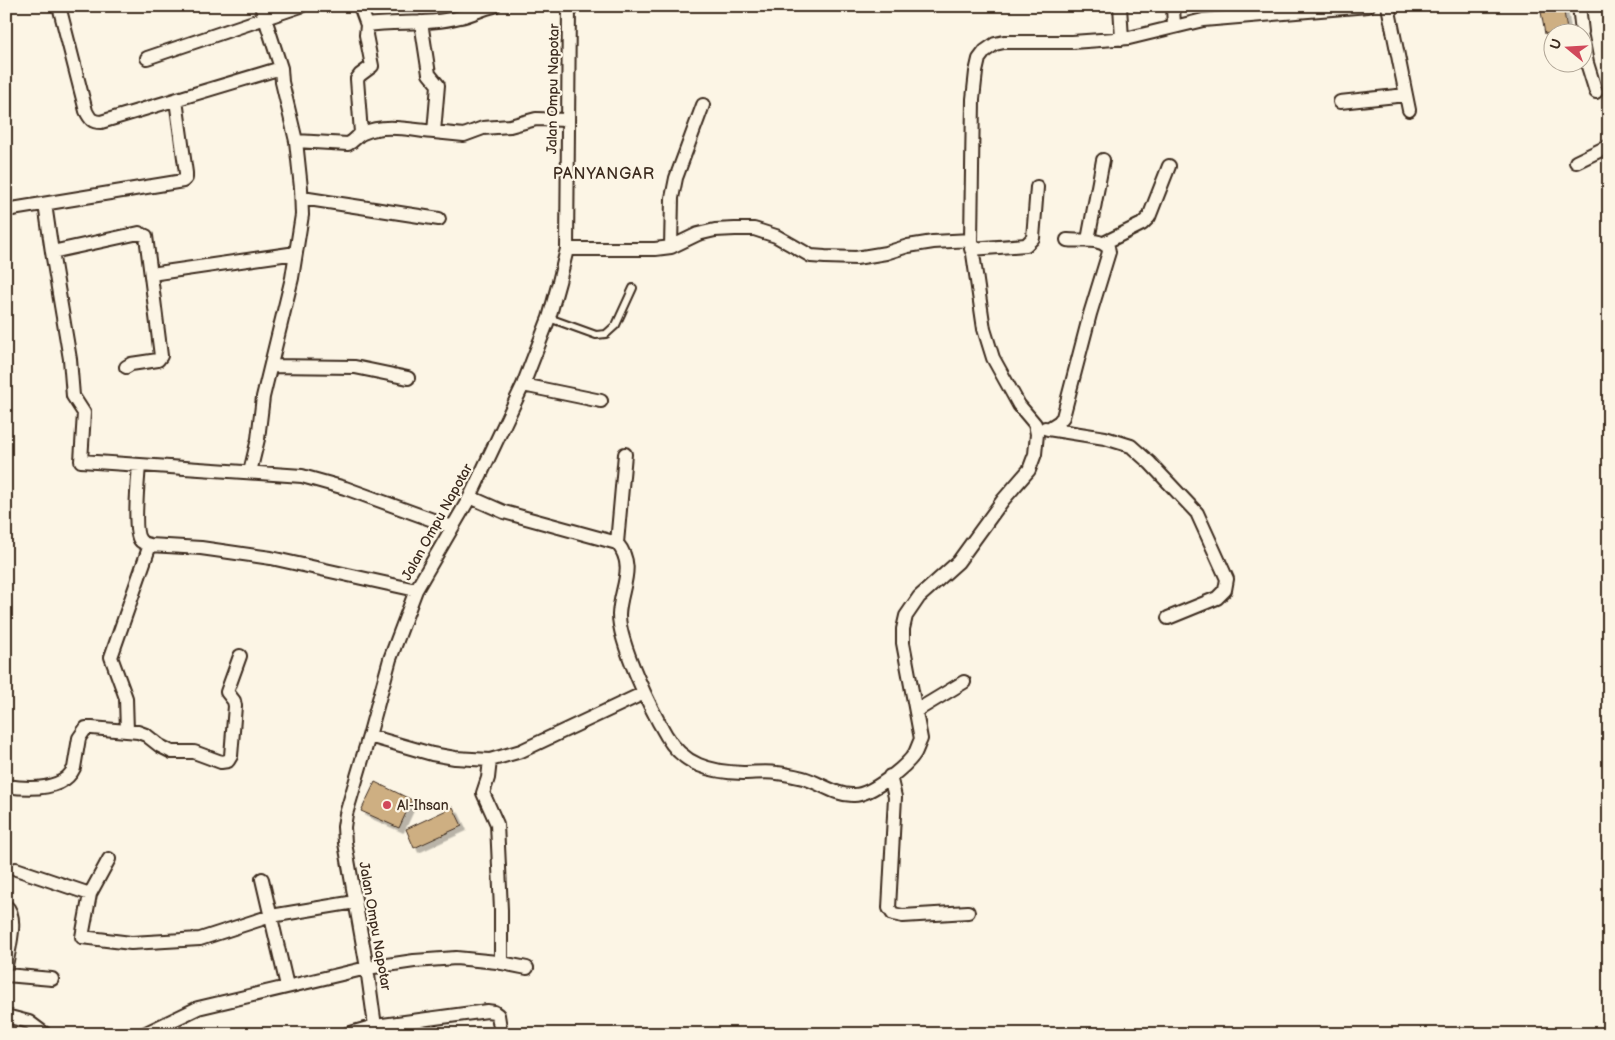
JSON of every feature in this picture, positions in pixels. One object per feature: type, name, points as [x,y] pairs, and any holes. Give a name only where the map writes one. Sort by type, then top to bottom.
[{"type":"street","points":[[59,6],[86,111],[94,122],[101,122],[281,68]]},
{"type":"street","points":[[147,58],[263,12],[301,6]]},
{"type":"street","points":[[360,6],[367,25],[366,36],[372,66],[357,79],[361,133]]},
{"type":"street","points":[[367,25],[421,22],[462,17],[494,6]]},
{"type":"street","name":"Jalan Ompu Napotar","points":[[375,1026],[344,827],[349,801],[390,659],[416,590],[470,497],[523,384],[549,318],[567,250],[569,6]]},
{"type":"street","points":[[1120,6],[1122,38]]},
{"type":"street","points":[[1173,6],[1174,27]]},
{"type":"street","points":[[470,497],[504,512],[617,543],[624,551],[628,568],[620,606],[619,622],[625,644],[644,692],[666,736],[688,761],[708,769],[742,773],[777,772],[806,779],[853,796],[867,792],[905,764],[915,753],[921,739],[903,644],[903,629],[906,616],[919,597],[958,562],[1003,500],[1029,470],[1035,454],[1037,434],[1034,424],[1019,405],[993,358],[984,328],[971,244],[972,99],[979,59],[994,44],[1004,42],[1072,42],[1122,38],[1213,19],[1368,6]]},
{"type":"street","points":[[1388,6],[1409,110]]},
{"type":"street","points":[[1579,6],[1581,22]]},
{"type":"street","points":[[250,472],[258,439],[263,397],[292,278],[302,215],[296,141],[282,82],[281,68],[263,12]]},
{"type":"street","points":[[421,22],[429,74],[438,85],[434,132]]},
{"type":"street","points":[[1590,72],[1596,92]]},
{"type":"street","points":[[1340,102],[1406,95]]},
{"type":"street","points":[[6,210],[183,181],[186,178],[186,173],[176,100]]},
{"type":"street","points":[[671,247],[672,198],[676,178],[703,105]]},
{"type":"street","points":[[296,141],[348,144],[361,133],[385,128],[464,135],[483,128],[510,126],[536,119],[567,120]]},
{"type":"street","points":[[1576,162],[1609,146]]},
{"type":"street","points":[[1088,240],[1103,160]]},
{"type":"street","points":[[1104,244],[1142,224],[1149,217],[1169,166]]},
{"type":"street","points":[[567,250],[671,247],[698,234],[715,230],[735,229],[754,229],[776,236],[811,256],[825,257],[856,258],[933,242],[1026,245],[1031,241],[1034,234],[1037,187]]},
{"type":"street","points":[[302,198],[439,218]]},
{"type":"street","points":[[44,204],[70,359],[73,396],[84,413],[80,459],[82,461],[302,476],[362,494],[452,527]]},
{"type":"street","points":[[52,252],[139,233],[146,236],[160,358],[158,360],[131,364],[126,367]]},
{"type":"street","points":[[1048,429],[1063,417],[1090,314],[1107,260],[1108,247],[1104,244],[1088,240],[1067,240]]},
{"type":"street","points":[[151,274],[296,253]]},
{"type":"street","points":[[271,366],[355,367],[408,378]]},
{"type":"street","points":[[523,384],[601,401]]},
{"type":"street","points":[[1034,424],[1048,429],[1105,438],[1131,446],[1197,514],[1227,579],[1225,590],[1217,598],[1168,618]]},
{"type":"street","points":[[617,543],[625,454]]},
{"type":"street","points":[[139,465],[136,528],[138,539],[150,545],[201,548],[271,558],[416,590]]},
{"type":"street","points":[[127,731],[126,698],[112,657],[150,545]]},
{"type":"street","points":[[6,786],[40,788],[64,780],[74,768],[78,738],[86,728],[127,731],[146,735],[160,746],[172,752],[194,752],[221,762],[228,761],[231,756],[235,706],[227,691],[240,656]]},
{"type":"street","points":[[916,710],[964,682]]},
{"type":"street","points":[[369,736],[432,754],[455,758],[490,760],[521,751],[644,692]]},
{"type":"street","points":[[490,760],[488,778],[483,794],[497,824],[501,910],[500,963]]},
{"type":"street","points":[[890,776],[895,797],[889,908],[893,914],[903,916],[968,912]]},
{"type":"street","points":[[109,859],[90,894],[81,936],[114,942],[147,943],[200,939],[271,916],[355,902]]},
{"type":"street","points":[[16,869],[90,894]]},
{"type":"street","points":[[262,879],[287,986]]},
{"type":"street","points":[[6,906],[10,910],[12,922],[6,966]]},
{"type":"street","points":[[144,1034],[198,1008],[367,968],[414,961],[456,958],[526,968]]},
{"type":"street","points":[[6,975],[52,979]]},
{"type":"street","points":[[347,1034],[375,1026],[487,1011],[498,1015],[501,1034]]},
{"type":"street","points":[[6,1016],[29,1022],[45,1034]]},
{"type":"lane","points":[[549,318],[596,335],[606,334],[616,325],[633,288]]},
{"type":"building","points":[[1540,6],[1563,6],[1566,22],[1543,22]]},
{"type":"building","name":"Al-Ihsan","points":[[375,782],[412,800],[399,828],[361,811]]},
{"type":"building","points":[[453,807],[462,826],[414,848],[406,829]]},
{"type":"place","name":"Al-Ihsan","points":[[387,805]]},
{"type":"district","name":"PANYANGAR","points":[[604,174]]}]
